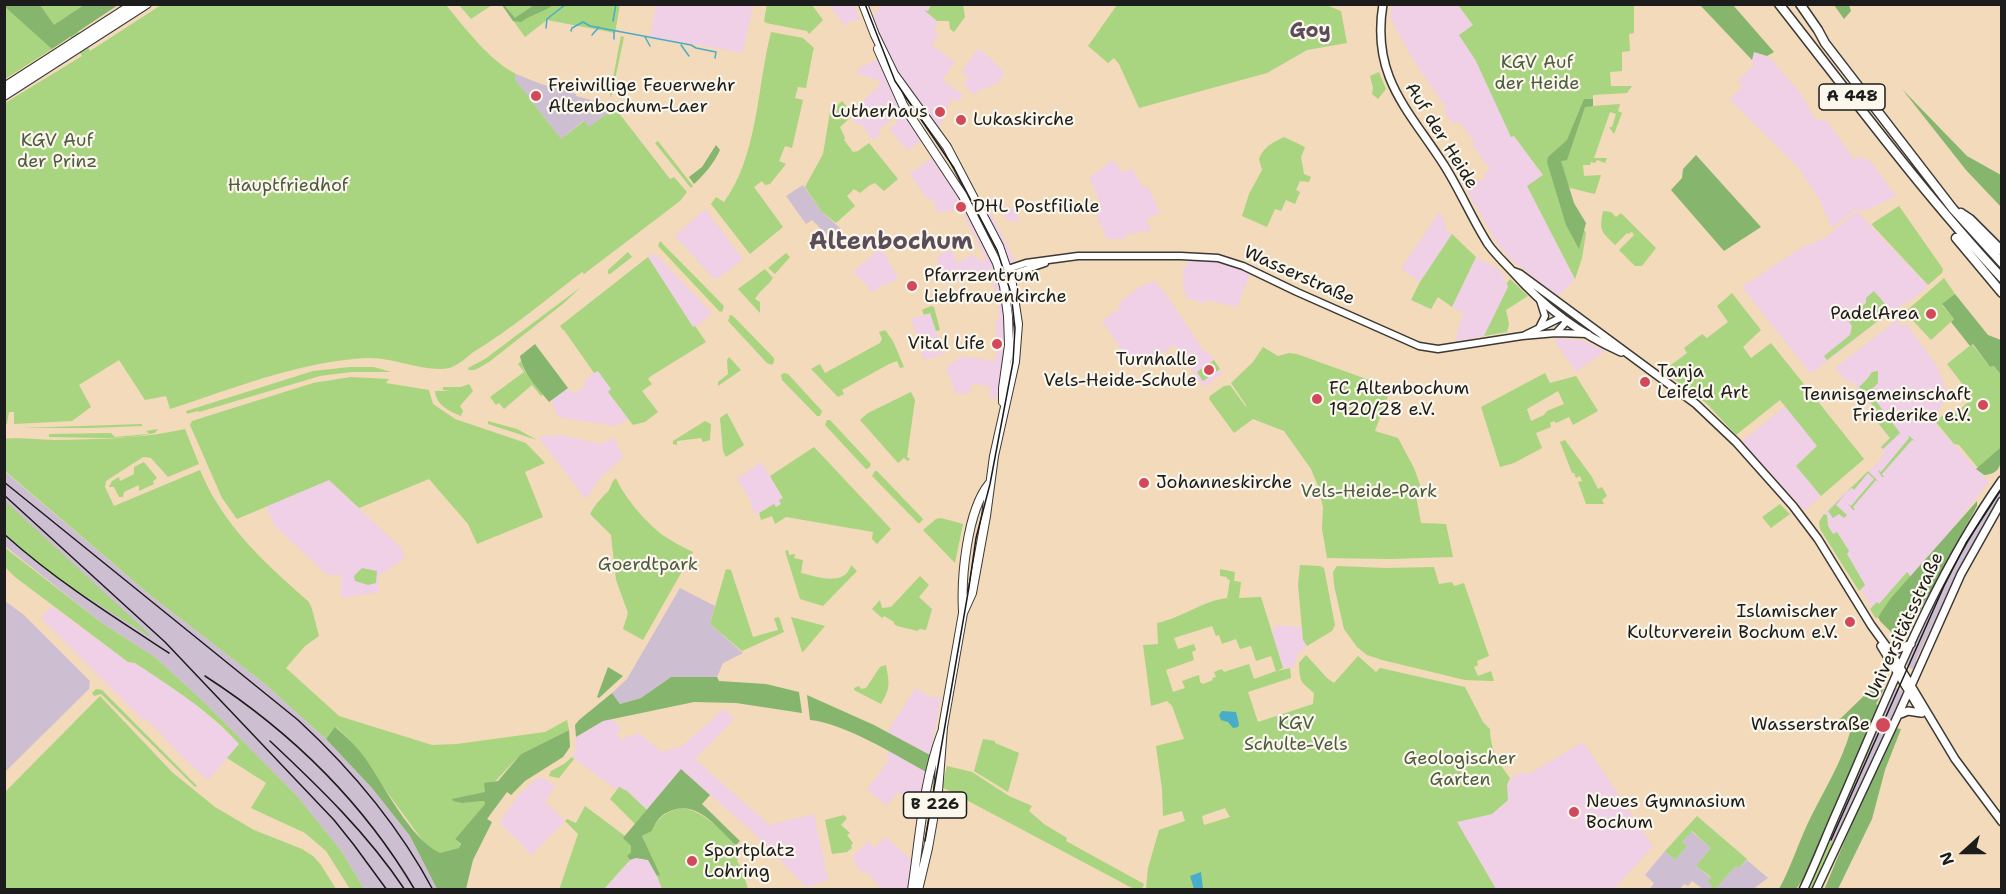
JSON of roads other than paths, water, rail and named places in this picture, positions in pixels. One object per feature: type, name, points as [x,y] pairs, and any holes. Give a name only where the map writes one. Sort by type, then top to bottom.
[{"type":"highway","points":[[1774,4],[1791,20]]},
{"type":"highway","name":"A 448","points":[[1779,4],[1924,191],[2001,278]]},
{"type":"highway","name":"A 448","points":[[1795,4],[1953,208],[2001,263]]},
{"type":"highway","points":[[1800,4],[1825,43]]},
{"type":"highway","points":[[1924,191],[1928,203],[2001,293]]},
{"type":"highway","points":[[1953,208],[1970,219],[2001,251]]},
{"type":"main road","points":[[4,87],[133,4]]},
{"type":"main road","points":[[4,96],[147,4]]},
{"type":"main road","name":"B 226","points":[[863,4],[875,35],[877,48],[896,83],[903,105],[963,196],[1006,274]]},
{"type":"main road","name":"Auf der Heide","points":[[1383,4],[1380,27],[1381,49],[1385,68],[1403,105],[1447,169],[1489,245],[1522,284],[1564,319]]},
{"type":"main road","name":"B 226","points":[[896,83],[942,139],[999,246],[1017,310],[1018,342],[1010,390],[1003,408],[972,593],[963,613]]},
{"type":"main road","points":[[963,196],[972,196]]},
{"type":"main road","name":"Auf der Heide","points":[[1512,271],[1520,274],[1569,310]]},
{"type":"main road","points":[[1564,319],[1569,310]]},
{"type":"main road","name":"Wasserstraße","points":[[1569,310],[1626,354]]},
{"type":"main road","name":"Wasserstraße","points":[[1564,319],[1626,354],[1696,404],[1736,442],[1805,520],[1971,782],[2001,822]]},
{"type":"main road","name":"Universitätsstraße","points":[[1803,890],[1911,644],[1960,544],[2001,480]]},
{"type":"main road","name":"B 226","points":[[918,890],[928,848],[940,775],[943,727],[963,613],[965,553],[983,491],[989,484]]},
{"type":"main road","name":"Universitätsstraße","points":[[1816,890],[1961,574],[2001,501]]},
{"type":"main road","points":[[973,522],[984,524]]},
{"type":"main road","points":[[964,575],[975,573]]},
{"type":"main road","name":"Wasserstraße","points":[[1871,625],[1887,646],[1899,670]]},
{"type":"main road","points":[[1887,646],[1898,650],[1911,644]]},
{"type":"main road","name":"Wasserstraße","points":[[1910,688],[1922,713],[1935,732],[1942,737]]},
{"type":"main road","points":[[1898,715],[1908,711],[1922,713]]},
{"type":"main road","name":"B 226","points":[[912,890],[931,765],[943,727]]},
{"type":"main road","points":[[917,846],[928,848]]},
{"type":"street","name":"Wasserstraße","points":[[1006,274],[1057,259],[1092,256],[1193,256],[1232,262],[1401,338],[1431,348],[1457,347],[1522,336],[1556,333],[1588,334]]},
{"type":"street","points":[[1539,328],[1545,316],[1540,299]]},
{"type":"street","name":"Wasserstraße","points":[[1522,336],[1564,319]]},
{"type":"street","points":[[1556,333],[1564,319]]},
{"type":"water","points":[[1222,711],[1236,712],[1238,727],[1233,728],[1228,722],[1221,720],[1219,715]]},
{"type":"water","points":[[1201,872],[1203,889],[1194,889],[1190,876]]},
{"type":"waterway","points":[[546,28],[547,19],[566,4]]},
{"type":"waterway","points":[[613,21],[616,4]]},
{"type":"waterway","points":[[571,31],[583,22],[590,26],[691,45],[716,52],[715,58]]},
{"type":"waterway","points":[[592,35],[599,27]]},
{"type":"waterway","points":[[614,31],[614,39]]},
{"type":"waterway","points":[[645,37],[650,46]]},
{"type":"waterway","points":[[681,45],[689,56]]},
{"type":"tram line","points":[[865,4],[895,81],[954,168],[997,250],[1011,293],[1015,328],[1013,362],[990,484],[976,538],[925,841]]},
{"type":"railway","points":[[4,482],[298,720],[337,758],[373,799],[405,843],[433,890]]},
{"type":"railway","points":[[1831,840],[1944,586],[1966,543],[2002,488]]},
{"type":"railway","points":[[4,495],[165,642],[334,820],[387,890]]},
{"type":"railway","points":[[4,534],[64,582],[169,653]]},
{"type":"railway","points":[[205,676],[266,720],[322,771],[372,827],[415,890]]},
{"type":"railway","points":[[270,741],[359,830],[405,890]]},
{"type":"place","name":"Freiwillige Feuerwehr Altenbochum-Laer","points":[[536,96]]},
{"type":"place","name":"Lutherhaus","points":[[940,112]]},
{"type":"place","name":"Lukaskirche","points":[[961,120]]},
{"type":"place","name":"DHL Postfiliale","points":[[961,207]]},
{"type":"place","name":"Pfarrzentrum Liebfrauenkirche","points":[[912,286]]},
{"type":"place","name":"PadelArea","points":[[1931,314]]},
{"type":"place","name":"Vital Life","points":[[997,344]]},
{"type":"place","name":"Turnhalle Vels-Heide-Schule","points":[[1209,370]]},
{"type":"place","name":"Tanja Leifeld Art","points":[[1645,382]]},
{"type":"place","name":"FC Altenbochum 1920/28 e.V.","points":[[1317,399]]},
{"type":"place","name":"Tennisgemeinschaft Friederike e.V.","points":[[1983,405]]},
{"type":"place","name":"Johanneskirche","points":[[1144,483]]},
{"type":"place","name":"Islamischer Kulturverein Bochum e.V.","points":[[1850,622]]},
{"type":"place","name":"Wasserstraße","points":[[1883,725]]},
{"type":"place","name":"Neues Gymnasium Bochum","points":[[1574,812]]},
{"type":"place","name":"Sportplatz Lohring","points":[[692,861]]},
{"type":"district","name":"Goy","points":[[1310,32]]},
{"type":"district","name":"Altenbochum","points":[[891,243]]},
{"type":"park label","name":"KGV Auf der Heide","points":[[1537,73]]},
{"type":"park label","name":"KGV Auf der Prinz","points":[[57,151]]},
{"type":"park label","name":"Hauptfriedhof","points":[[288,186]]},
{"type":"park label","name":"Vels-Heide-Park","points":[[1369,492]]},
{"type":"park label","name":"Goerdtpark","points":[[648,565]]},
{"type":"park label","name":"KGV Schulte-Vels","points":[[1296,734]]},
{"type":"park label","name":"Geologischer Garten","points":[[1460,769]]}]
